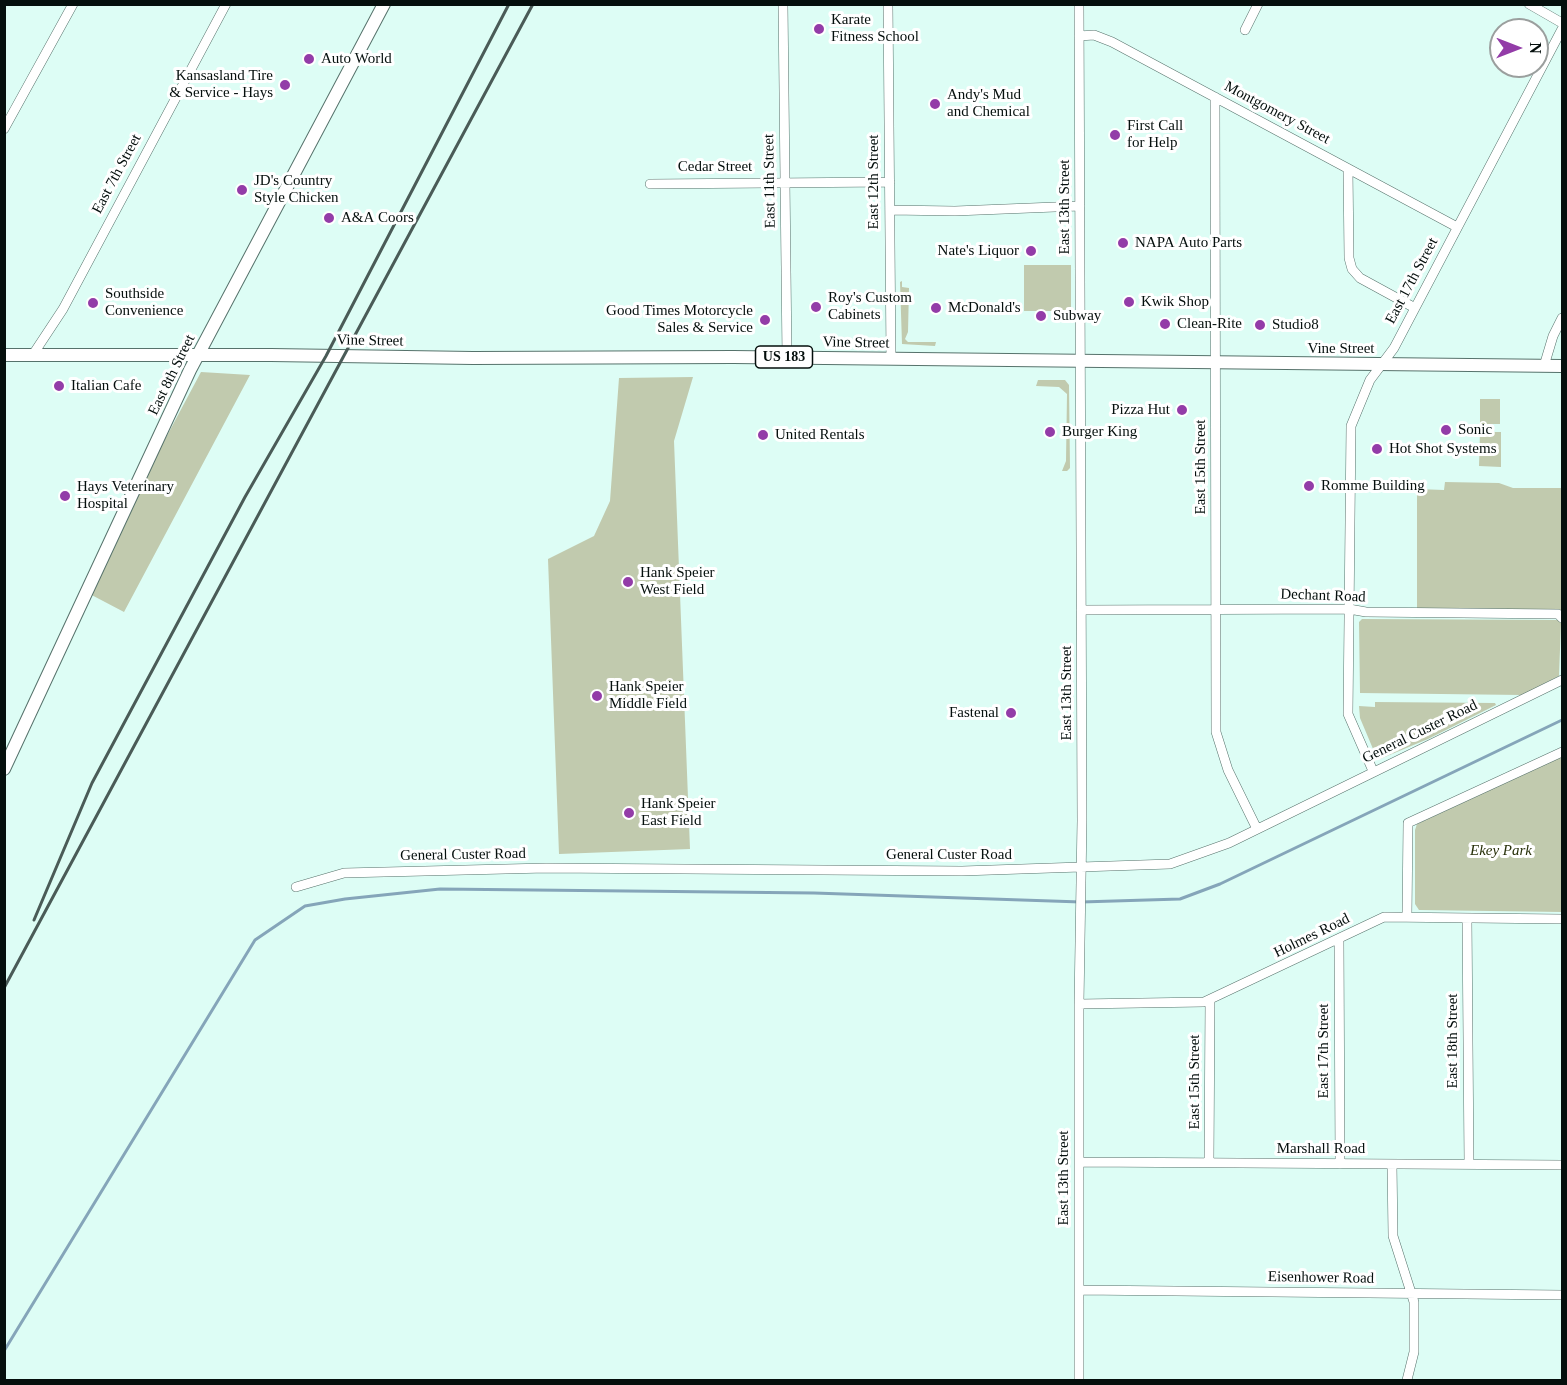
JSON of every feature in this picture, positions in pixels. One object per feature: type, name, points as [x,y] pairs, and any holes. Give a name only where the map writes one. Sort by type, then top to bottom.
[{"type":"main road","name":"East 8th Street","points":[[4,769],[197,356],[384,4]]},
{"type":"main road","name":"Vine Street","points":[[4,355],[787,357],[1563,366]]},
{"type":"street","points":[[4,129],[73,4]]},
{"type":"street","name":"East 7th Street","points":[[32,356],[63,309],[226,4]]},
{"type":"street","name":"East 11th Street","points":[[783,4],[787,357]]},
{"type":"street","name":"East 12th Street","points":[[888,4],[891,359]]},
{"type":"street","name":"East 13th Street","points":[[1079,4],[1081,362],[1079,1380]]},
{"type":"street","points":[[1245,30],[1258,4]]},
{"type":"street","points":[[1529,4],[1563,23]]},
{"type":"street","name":"East 17th Street","points":[[1373,771],[1348,714],[1351,426],[1370,380],[1383,364],[1415,308],[1563,29]]},
{"type":"street","name":"Montgomery Street","points":[[1079,36],[1102,37],[1457,227]]},
{"type":"street","name":"East 15th Street","points":[[1215,98],[1216,732],[1228,770],[1257,828]]},
{"type":"street","points":[[1348,169],[1349,258],[1352,269],[1360,278],[1415,308]]},
{"type":"street","name":"Cedar Street","points":[[650,184],[890,182]]},
{"type":"street","points":[[890,210],[955,211],[1080,206]]},
{"type":"street","points":[[1544,366],[1553,336],[1563,318]]},
{"type":"street","name":"Dechant Road","points":[[1081,610],[1348,609],[1366,612],[1558,614],[1563,618]]},
{"type":"street","name":"General Custer Road","points":[[296,887],[344,873],[368,872],[546,868],[962,871],[1170,864],[1229,843],[1563,680]]},
{"type":"street","points":[[1407,917],[1408,824],[1563,752]]},
{"type":"street","name":"Holmes Road","points":[[1079,1004],[1210,1000],[1384,917],[1563,919]]},
{"type":"street","name":"East 18th Street","points":[[1467,918],[1469,1164]]},
{"type":"street","name":"East 17th Street","points":[[1339,939],[1340,1164]]},
{"type":"street","name":"East 15th Street","points":[[1209,1163],[1210,1000]]},
{"type":"street","name":"Marshall Road","points":[[1079,1162],[1563,1165]]},
{"type":"street","points":[[1392,1164],[1393,1236],[1397,1255],[1412,1294],[1414,1337],[1407,1380]]},
{"type":"street","name":"Eisenhower Road","points":[[1079,1290],[1563,1295]]},
{"type":"green space","points":[[1024,265],[1071,265],[1071,311],[1024,311]]},
{"type":"green space","points":[[902,281],[902,287],[909,288],[908,332],[905,339],[908,342],[936,342],[935,346],[902,344],[900,282]]},
{"type":"green space","points":[[201,372],[250,375],[124,612],[84,591]]},
{"type":"green space","points":[[693,377],[674,441],[690,849],[559,854],[548,559],[594,536],[610,501],[619,378]]},
{"type":"green space","points":[[1038,380],[1065,380],[1069,385],[1070,468],[1067,471],[1062,471],[1066,461],[1067,394],[1059,387],[1036,386]]},
{"type":"green space","points":[[1480,399],[1500,399],[1500,424],[1480,424]]},
{"type":"green space","points":[[1480,432],[1501,432],[1501,467],[1479,466]]},
{"type":"green space","points":[[1445,482],[1499,483],[1513,488],[1562,488],[1562,618],[1417,613],[1417,489],[1444,490]]},
{"type":"green space","points":[[1362,619],[1558,620],[1561,623],[1559,676],[1522,695],[1360,693],[1359,622]]},
{"type":"green space","points":[[1375,702],[1495,703],[1496,705],[1428,739],[1380,759],[1376,756],[1360,718],[1359,706],[1375,707]]},
{"type":"green space","name":"Ekey Park","points":[[1562,756],[1562,912],[1419,910],[1415,904],[1415,830],[1417,824]]},
{"type":"waterway","points":[[4,1351],[255,940],[305,906],[345,899],[440,889],[814,893],[1081,902],[1180,899],[1220,884],[1562,720]]},
{"type":"railway","points":[[34,920],[92,783],[245,497],[326,356],[509,4]]},
{"type":"railway","points":[[4,988],[533,4]]},
{"type":"place","name":"Karate Fitness School","points":[[819,29]]},
{"type":"place","name":"Auto World","points":[[309,59]]},
{"type":"place","name":"Kansasland Tire & Service - Hays","points":[[285,85]]},
{"type":"place","name":"Andy's Mud and Chemical","points":[[935,104]]},
{"type":"place","name":"First Call for Help","points":[[1115,135]]},
{"type":"place","name":"JD's Country Style Chicken","points":[[242,190]]},
{"type":"place","name":"A&A Coors","points":[[329,218]]},
{"type":"place","name":"NAPA Auto Parts","points":[[1123,243]]},
{"type":"place","name":"Nate's Liquor","points":[[1031,251]]},
{"type":"place","name":"Kwik Shop","points":[[1129,302]]},
{"type":"place","name":"Southside Convenience","points":[[93,303]]},
{"type":"place","name":"Roy's Custom Cabinets","points":[[816,307]]},
{"type":"place","name":"McDonald's","points":[[936,308]]},
{"type":"place","name":"Subway","points":[[1041,316]]},
{"type":"place","name":"Good Times Motorcycle Sales & Service","points":[[765,320]]},
{"type":"place","name":"Clean-Rite","points":[[1165,324]]},
{"type":"place","name":"Studio8","points":[[1260,325]]},
{"type":"place","name":"Italian Cafe","points":[[59,386]]},
{"type":"place","name":"Pizza Hut","points":[[1182,410]]},
{"type":"place","name":"Sonic","points":[[1446,430]]},
{"type":"place","name":"Burger King","points":[[1050,432]]},
{"type":"place","name":"United Rentals","points":[[763,435]]},
{"type":"place","name":"Hot Shot Systems","points":[[1377,449]]},
{"type":"place","name":"Romme Building","points":[[1309,486]]},
{"type":"place","name":"Hays Veterinary Hospital","points":[[65,496]]},
{"type":"place","name":"Hank Speier West Field","points":[[628,582]]},
{"type":"place","name":"Hank Speier Middle Field","points":[[597,696]]},
{"type":"place","name":"Fastenal","points":[[1011,713]]},
{"type":"place","name":"Hank Speier East Field","points":[[629,813]]}]
